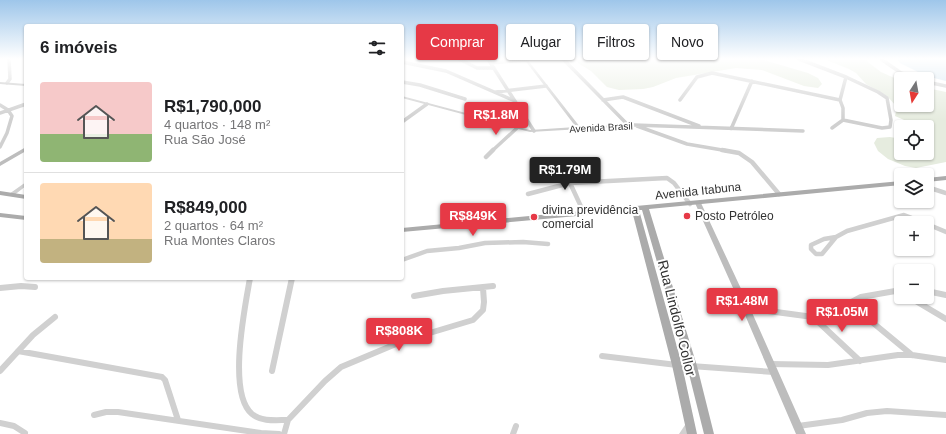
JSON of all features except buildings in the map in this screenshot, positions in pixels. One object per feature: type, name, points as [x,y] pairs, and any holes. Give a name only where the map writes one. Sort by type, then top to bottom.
[{"type":"main road","points":[[0,83],[24,85]]},
{"type":"main road","points":[[0,165],[24,150]]},
{"type":"main road","points":[[934,179],[946,178]]},
{"type":"main road","name":"Avenida Itabuna","points":[[404,230],[694,204],[779,194],[894,184]]},
{"type":"main road","points":[[0,194],[24,197]]},
{"type":"main road","points":[[694,204],[746,308],[801,434]]},
{"type":"main road","name":"Rua Lindolfo Collor","points":[[645,208],[692,366],[709,434]]},
{"type":"main road","name":"Rua Lindolfo Collor","points":[[635,209],[676,365],[692,434]]},
{"type":"main road","points":[[0,215],[24,218]]},
{"type":"street","points":[[7,84],[10,79]]},
{"type":"street","points":[[466,79],[515,101]]},
{"type":"street","points":[[502,79],[534,131]]},
{"type":"street","points":[[541,79],[579,128]]},
{"type":"street","points":[[582,79],[627,124]]},
{"type":"street","points":[[680,100],[695,79]]},
{"type":"street","points":[[743,79],[840,100]]},
{"type":"street","points":[[832,128],[843,120],[843,108],[840,100],[845,79]]},
{"type":"street","points":[[843,120],[888,128],[890,127],[891,120],[887,98],[851,79]]},
{"type":"street","points":[[731,129],[752,81]]},
{"type":"street","points":[[404,82],[420,85],[465,99]]},
{"type":"street","points":[[934,83],[946,86]]},
{"type":"street","points":[[496,92],[546,86]]},
{"type":"street","points":[[603,100],[619,97],[625,98],[702,128]]},
{"type":"street","name":"Avenida Brasil","points":[[404,98],[517,128],[534,131],[634,124],[804,131]]},
{"type":"street","points":[[404,121],[428,104]]},
{"type":"street","points":[[0,105],[8,110],[12,116],[7,133],[0,147]]},
{"type":"street","points":[[0,112],[24,105]]},
{"type":"street","points":[[634,124],[651,132],[687,144],[739,153],[752,162],[779,194]]},
{"type":"street","points":[[486,156],[517,128]]},
{"type":"street","points":[[0,135],[7,133]]},
{"type":"street","points":[[554,164],[570,183],[584,213]]},
{"type":"street","points":[[528,194],[570,183],[667,178],[674,183],[694,204]]},
{"type":"street","points":[[11,195],[24,185]]},
{"type":"street","points":[[934,189],[946,193]]},
{"type":"street","points":[[836,237],[822,254],[816,254],[811,249],[811,245],[824,239],[836,237],[847,231],[894,218]]},
{"type":"street","points":[[934,227],[946,232]]},
{"type":"street","points":[[404,259],[427,251],[460,248],[485,243],[504,241],[548,244]]},
{"type":"street","points":[[250,280],[240,351],[240,376],[243,394],[248,409],[261,418],[288,420]]},
{"type":"street","points":[[272,371],[292,280]]},
{"type":"street","points":[[0,288],[21,286],[35,287]]},
{"type":"street","points":[[414,296],[442,291],[493,286]]},
{"type":"street","points":[[284,434],[288,420],[325,380],[341,368],[369,354],[403,341],[473,320],[479,316],[483,312],[484,306],[483,288]]},
{"type":"street","points":[[746,308],[813,317],[828,314],[861,297],[894,292]]},
{"type":"street","points":[[934,292],[946,295]]},
{"type":"street","points":[[849,303],[912,355]]},
{"type":"street","points":[[921,304],[946,319]]},
{"type":"street","points":[[0,371],[33,335],[55,317]]},
{"type":"street","points":[[813,317],[860,361]]},
{"type":"street","points":[[18,352],[162,377],[166,380],[178,420]]},
{"type":"street","points":[[770,364],[828,365],[898,355],[912,355],[946,360]]},
{"type":"street","points":[[602,356],[676,365],[774,372]]},
{"type":"street","points":[[798,426],[842,420],[867,413],[887,411],[946,415]]},
{"type":"street","points":[[94,415],[106,412],[118,412],[178,420],[238,432],[279,434]]},
{"type":"street","points":[[0,422],[14,426],[25,433]]},
{"type":"street","points":[[683,434],[690,425]]},
{"type":"street","points":[[514,434],[516,426]]},
{"type":"shaded area","points":[[599,79],[673,79],[653,87],[643,89],[619,90],[607,87]]},
{"type":"shaded area","points":[[786,79],[819,79],[822,84],[818,88],[804,86]]},
{"type":"shaded area","points":[[862,79],[894,79],[894,104],[887,96],[866,84]]},
{"type":"shaded area","points":[[934,89],[946,92],[946,162],[916,168],[905,166],[888,159],[878,151],[874,143],[877,138],[890,137],[894,138],[894,160],[934,160],[934,120],[904,120],[895,116],[896,112],[934,112]]},
{"type":"place","name":"Posto Petróleo","points":[[687,216]]},
{"type":"place","name":"divina previdência comercial","points":[[534,217]]}]
